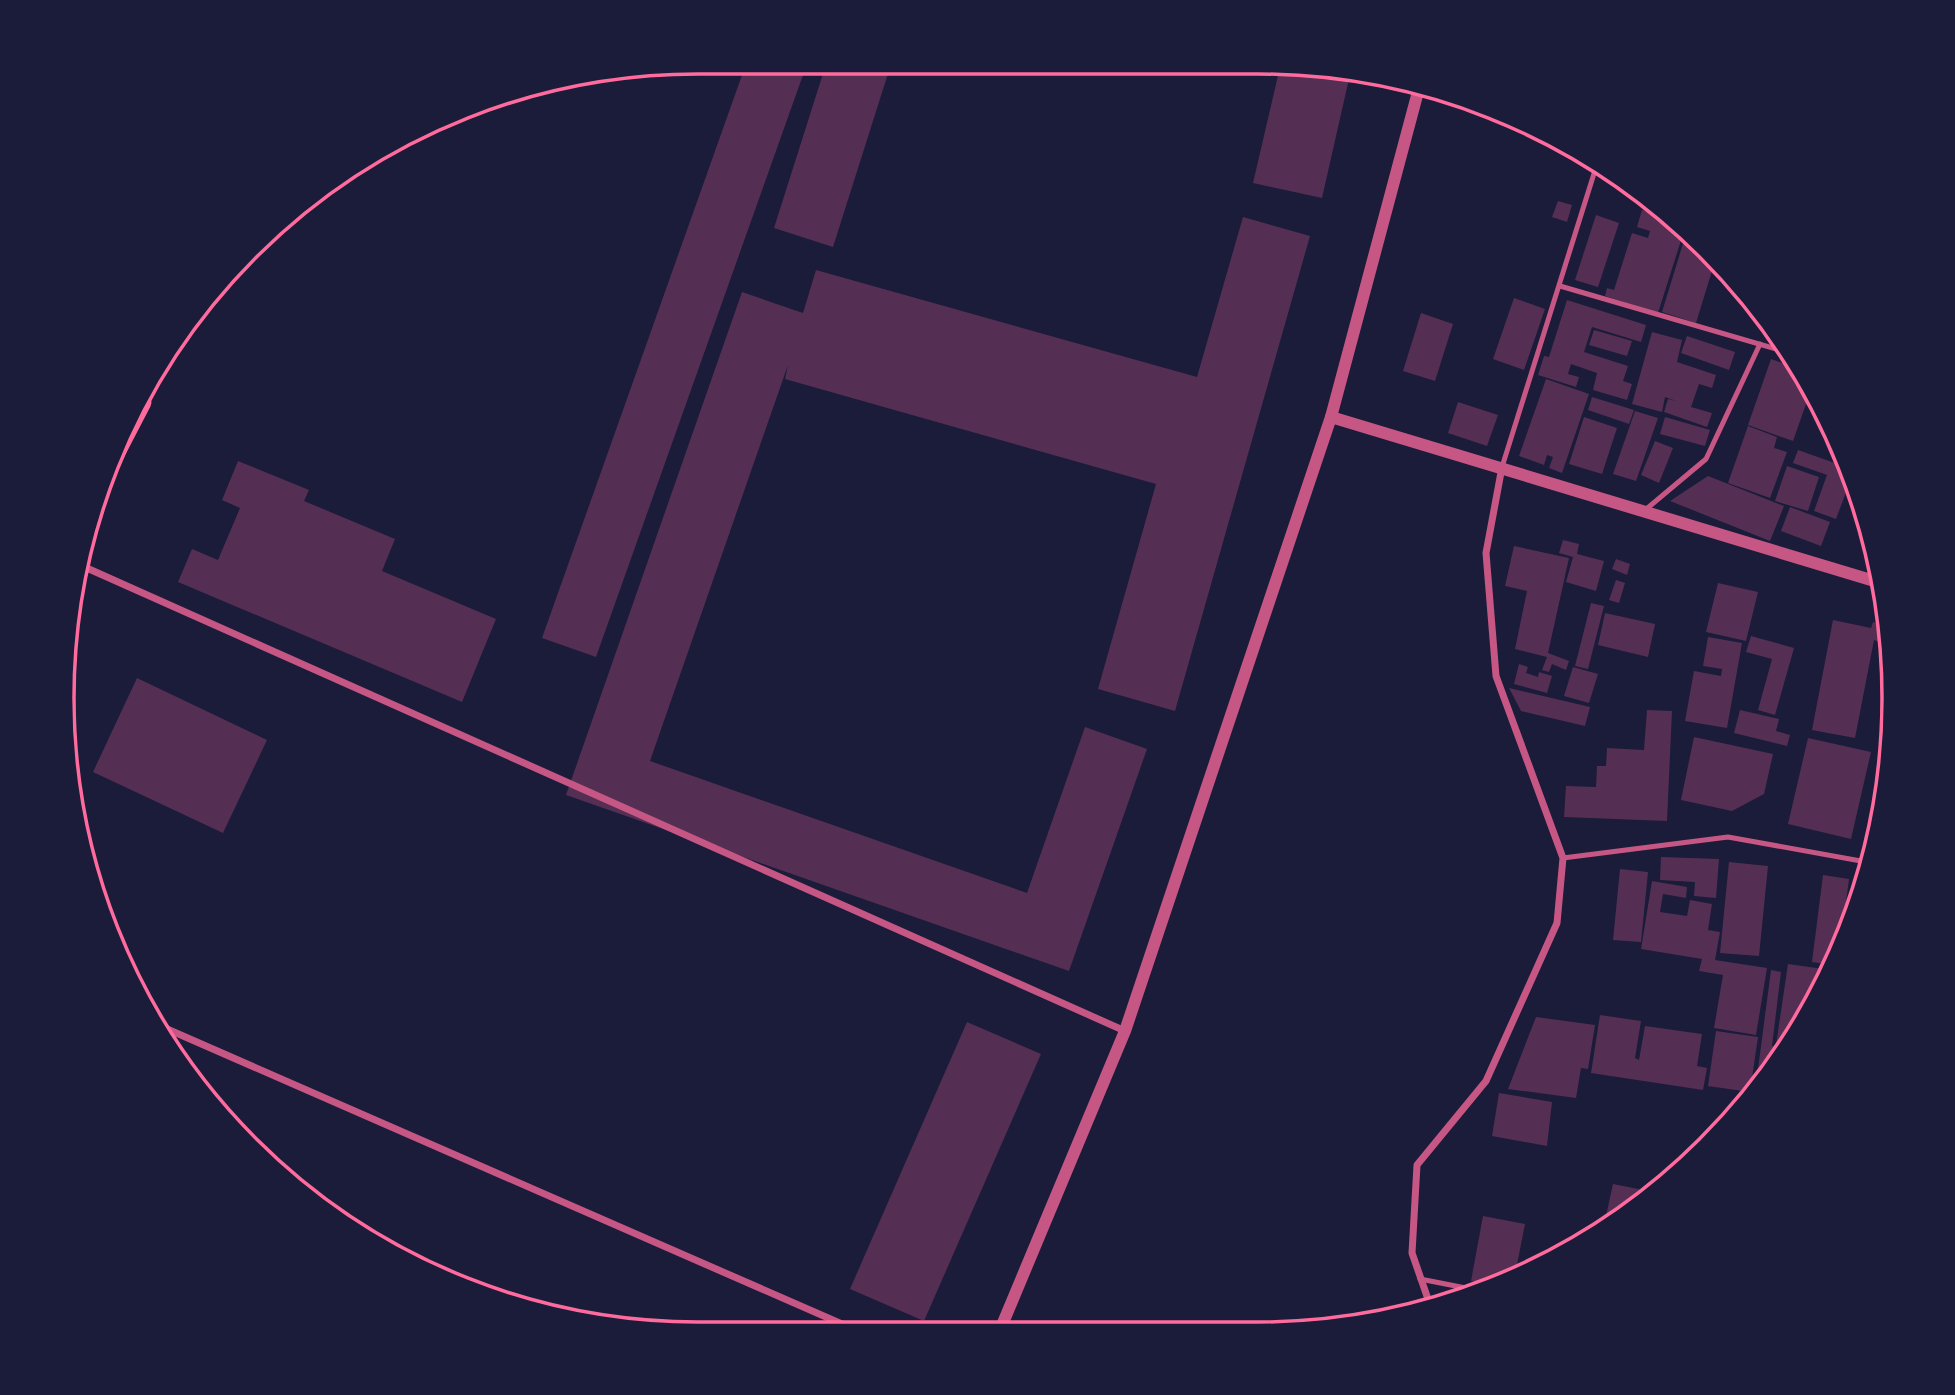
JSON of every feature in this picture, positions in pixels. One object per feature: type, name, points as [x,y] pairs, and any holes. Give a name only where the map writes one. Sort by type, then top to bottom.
[{"type":"street","points":[[1003,1322],[1125,1031],[1331,416],[1417,95]]},
{"type":"street","points":[[1331,416],[1871,580]]},
{"type":"street","points":[[1427,1297],[1412,1253],[1417,1165],[1486,1081],[1557,923],[1563,858],[1496,676],[1486,553],[1502,467]]},
{"type":"street","points":[[87,568],[1125,1031]]},
{"type":"street","points":[[170,1030],[837,1322]]},
{"type":"lane","points":[[1502,467],[1594,173]]},
{"type":"lane","points":[[1560,286],[1774,348]]},
{"type":"lane","points":[[1644,511],[1706,459],[1760,344]]},
{"type":"lane","points":[[1563,858],[1728,837],[1859,861]]},
{"type":"lane","points":[[1420,1279],[1461,1287]]},
{"type":"building","points":[[742,74],[803,74],[596,657],[542,638]]},
{"type":"building","points":[[823,74],[888,74],[833,247],[774,228]]},
{"type":"building","points":[[1278,75],[1349,80],[1322,198],[1253,183]]},
{"type":"building","points":[[1558,201],[1572,205],[1567,222],[1552,217]]},
{"type":"building","points":[[1642,210],[1650,212],[1681,239],[1658,313],[1605,296],[1607,288],[1614,290],[1632,233],[1648,238],[1650,231],[1637,227]]},
{"type":"building","points":[[1596,215],[1619,223],[1598,287],[1575,280]]},
{"type":"building","points":[[1243,217],[1310,236],[1175,711],[1098,689],[1156,484],[785,379],[788,365],[650,761],[1027,893],[1085,727],[1147,749],[1069,971],[566,795],[742,292],[803,313],[816,270],[1197,377]]},
{"type":"building","points":[[1684,242],[1712,270],[1696,323],[1662,312]]},
{"type":"building","points":[[1514,298],[1545,309],[1524,370],[1493,359]]},
{"type":"building","points":[[1567,300],[1646,325],[1641,342],[1592,327],[1584,352],[1628,366],[1623,381],[1632,384],[1627,400],[1593,390],[1597,373],[1571,364],[1568,374],[1579,377],[1576,387],[1538,375],[1544,356],[1549,357]]},
{"type":"building","points":[[1421,313],[1453,324],[1435,381],[1403,371]]},
{"type":"building","points":[[1594,330],[1632,341],[1627,356],[1589,345]]},
{"type":"building","points":[[1652,332],[1682,340],[1677,362],[1716,375],[1712,388],[1699,384],[1691,407],[1712,413],[1707,427],[1664,412],[1668,399],[1676,401],[1665,397],[1662,412],[1632,404]]},
{"type":"building","points":[[1687,336],[1735,352],[1729,370],[1681,353]]},
{"type":"building","points":[[1771,359],[1784,364],[1807,402],[1793,441],[1748,425]]},
{"type":"building","points":[[1546,379],[1589,394],[1562,473],[1549,468],[1553,457],[1547,455],[1544,465],[1519,456]]},
{"type":"building","points":[[1592,397],[1634,410],[1629,424],[1588,410]]},
{"type":"building","points":[[1458,402],[1498,415],[1487,446],[1448,433]]},
{"type":"building","points":[[1635,411],[1658,418],[1636,481],[1613,474]]},
{"type":"building","points":[[1584,417],[1617,428],[1602,474],[1569,464]]},
{"type":"building","points":[[1665,417],[1710,430],[1705,446],[1660,434]]},
{"type":"building","points":[[1748,426],[1777,437],[1774,448],[1787,452],[1770,498],[1728,483]]},
{"type":"building","points":[[1655,441],[1673,448],[1659,483],[1641,475]]},
{"type":"building","points":[[1798,450],[1836,463],[1846,492],[1836,519],[1814,511],[1827,475],[1793,463]]},
{"type":"building","points":[[238,461],[309,490],[304,501],[395,539],[382,571],[496,619],[462,702],[178,582],[192,549],[218,560],[240,508],[222,500]]},
{"type":"building","points":[[1787,466],[1819,477],[1808,511],[1775,501]]},
{"type":"building","points":[[1708,476],[1784,506],[1770,541],[1670,501]]},
{"type":"building","points":[[1790,507],[1830,522],[1821,546],[1781,531]]},
{"type":"building","points":[[1563,540],[1579,544],[1577,554],[1604,561],[1596,591],[1566,582],[1573,557],[1559,553]]},
{"type":"building","points":[[1514,546],[1569,558],[1548,653],[1569,661],[1566,670],[1552,664],[1549,672],[1542,670],[1547,657],[1515,649],[1527,591],[1505,586]]},
{"type":"building","points":[[1616,559],[1630,564],[1627,575],[1612,569]]},
{"type":"building","points":[[1616,580],[1625,583],[1619,603],[1609,600]]},
{"type":"building","points":[[1718,583],[1758,592],[1746,641],[1706,632]]},
{"type":"building","points":[[1591,603],[1604,606],[1588,669],[1575,666]]},
{"type":"building","points":[[1605,613],[1655,624],[1648,657],[1598,645]]},
{"type":"building","points":[[1833,620],[1871,628],[1873,622],[1877,623],[1878,641],[1874,640],[1855,738],[1812,730]]},
{"type":"building","points":[[1751,636],[1794,648],[1775,715],[1758,710],[1772,659],[1746,652]]},
{"type":"building","points":[[1708,637],[1742,643],[1727,728],[1685,721],[1694,671],[1721,676],[1722,669],[1703,666]]},
{"type":"building","points":[[1519,664],[1528,667],[1526,673],[1538,677],[1539,672],[1552,676],[1547,693],[1514,684]]},
{"type":"building","points":[[1573,667],[1598,674],[1589,703],[1564,696]]},
{"type":"building","points":[[137,678],[267,740],[223,833],[93,772]]},
{"type":"building","points":[[1509,688],[1590,707],[1585,726],[1521,711]]},
{"type":"building","points":[[1647,710],[1672,711],[1667,821],[1564,817],[1566,786],[1596,787],[1597,766],[1606,766],[1607,748],[1644,750]]},
{"type":"building","points":[[1740,710],[1779,719],[1776,731],[1790,735],[1787,746],[1734,733]]},
{"type":"building","points":[[1694,737],[1773,754],[1764,794],[1732,811],[1681,800]]},
{"type":"building","points":[[1808,738],[1871,752],[1851,839],[1788,824]]},
{"type":"building","points":[[1661,857],[1719,859],[1716,898],[1694,896],[1695,882],[1660,880]]},
{"type":"building","points":[[1729,862],[1768,866],[1759,956],[1720,953]]},
{"type":"building","points":[[1620,869],[1648,872],[1641,942],[1613,940]]},
{"type":"building","points":[[1823,875],[1849,879],[1846,904],[1834,936],[1821,963],[1812,962]]},
{"type":"building","points":[[1652,881],[1687,887],[1686,898],[1663,894],[1660,912],[1687,916],[1690,900],[1712,904],[1708,930],[1720,932],[1715,960],[1767,968],[1756,1035],[1714,1028],[1723,975],[1699,971],[1702,959],[1641,949]]},
{"type":"building","points":[[1788,964],[1819,968],[1798,1010],[1776,1044]]},
{"type":"building","points":[[1771,970],[1781,972],[1772,1046],[1774,1046],[1758,1070]]},
{"type":"building","points":[[1600,1015],[1641,1021],[1635,1058],[1639,1060],[1645,1026],[1702,1034],[1697,1066],[1707,1068],[1703,1090],[1591,1073]]},
{"type":"building","points":[[1536,1017],[1595,1025],[1588,1069],[1581,1068],[1576,1098],[1508,1089]]},
{"type":"building","points":[[967,1022],[1041,1054],[924,1321],[850,1289]]},
{"type":"building","points":[[1716,1031],[1758,1037],[1752,1078],[1742,1091],[1708,1086]]},
{"type":"building","points":[[1499,1093],[1552,1102],[1547,1146],[1492,1136]]},
{"type":"building","points":[[1613,1184],[1641,1190],[1637,1193],[1606,1214]]},
{"type":"building","points":[[1483,1216],[1525,1224],[1517,1264],[1471,1281]]}]
